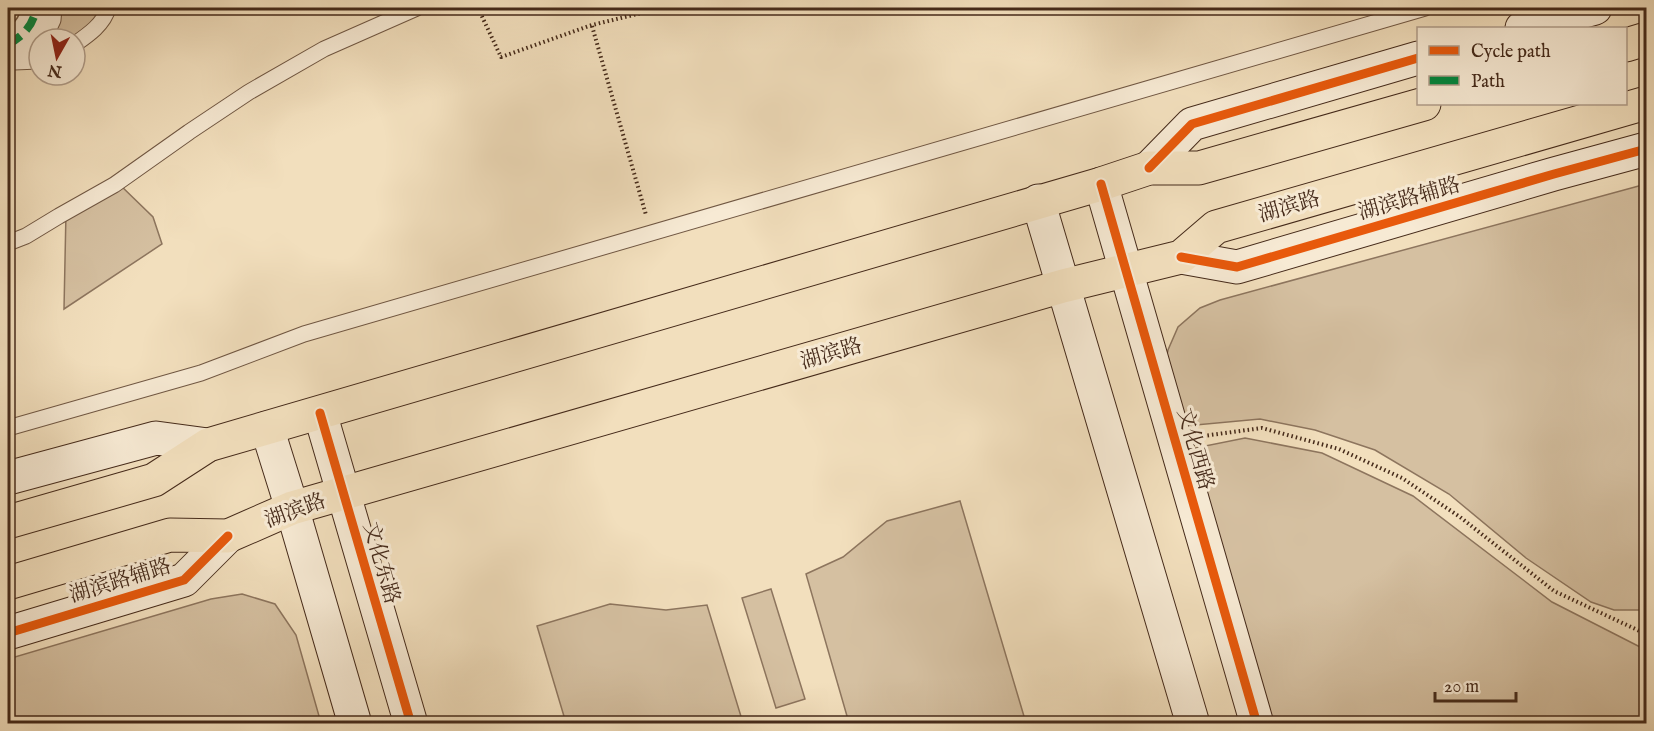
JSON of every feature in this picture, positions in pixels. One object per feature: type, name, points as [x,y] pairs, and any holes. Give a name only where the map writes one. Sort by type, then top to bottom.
[{"type":"main road","points":[[1627,45],[1647,39]]},
{"type":"main road","name":"湖滨路","points":[[8,583],[170,535],[228,536],[292,508],[343,493],[1063,286],[1181,257],[1216,227],[1647,103]]},
{"type":"main road","points":[[8,522],[154,480],[208,445],[1149,168],[1199,168],[1420,105]]},
{"type":"street","points":[[8,44],[28,29],[36,8]]},
{"type":"street","points":[[1526,27],[1595,8]]},
{"type":"street","points":[[1149,168],[1192,124],[1417,59]]},
{"type":"street","name":"湖滨路辅路","points":[[1181,257],[1237,267],[1647,149]]},
{"type":"street","name":"文化西路","points":[[1101,184],[1257,723]]},
{"type":"street","points":[[1038,201],[1193,723]]},
{"type":"street","name":"文化东路","points":[[320,413],[411,723]]},
{"type":"street","points":[[267,428],[356,723]]},
{"type":"street","points":[[8,478],[156,438],[208,445]]},
{"type":"street","name":"湖滨路辅路","points":[[8,633],[184,580],[228,536]]},
{"type":"lane","points":[[50,27],[54,8]]},
{"type":"lane","points":[[87,36],[108,8]]},
{"type":"lane","points":[[8,243],[26,236],[114,186],[249,92],[324,49],[417,8]]},
{"type":"lane","points":[[8,429],[201,373],[304,334],[1425,8]]},
{"type":"lane","points":[[27,53],[15,62],[27,62]]},
{"type":"path","points":[[478,8],[501,57],[592,26],[662,8]]},
{"type":"path","points":[[592,26],[651,233]]},
{"type":"path","points":[[1175,440],[1262,428],[1340,449],[1402,478],[1460,517],[1554,591],[1647,634]]},
{"type":"shaded area","points":[[54,8],[108,8],[87,28],[48,27]]},
{"type":"shaded area","points":[[118,183],[153,217],[162,244],[64,309],[66,212]]},
{"type":"shaded area","points":[[1646,184],[1646,610],[1614,610],[1591,602],[1526,558],[1449,494],[1375,450],[1315,430],[1260,419],[1185,426],[1165,364],[1168,350],[1178,327],[1200,308],[1220,300]]},
{"type":"shaded area","points":[[1245,438],[1322,453],[1413,496],[1552,602],[1646,650],[1646,723],[1270,723],[1190,449]]},
{"type":"shaded area","points":[[960,501],[1026,723],[849,723],[806,574],[843,557],[887,521]]},
{"type":"shaded area","points":[[771,589],[805,699],[776,708],[742,598]]},
{"type":"shaded area","points":[[242,594],[275,604],[296,635],[321,723],[8,723],[8,659],[211,599]]},
{"type":"shaded area","points":[[610,604],[666,610],[707,605],[743,723],[566,723],[537,626]]},
{"type":"marked path","points":[[8,44],[27,29],[36,8]]},
{"type":"cycle path","points":[[1149,168],[1192,124],[1417,58]]},
{"type":"cycle path","points":[[1181,257],[1237,267],[1646,149]]},
{"type":"cycle path","points":[[1101,184],[1257,724]]},
{"type":"cycle path","points":[[320,413],[411,724]]},
{"type":"cycle path","points":[[8,633],[184,580],[228,536]]}]
